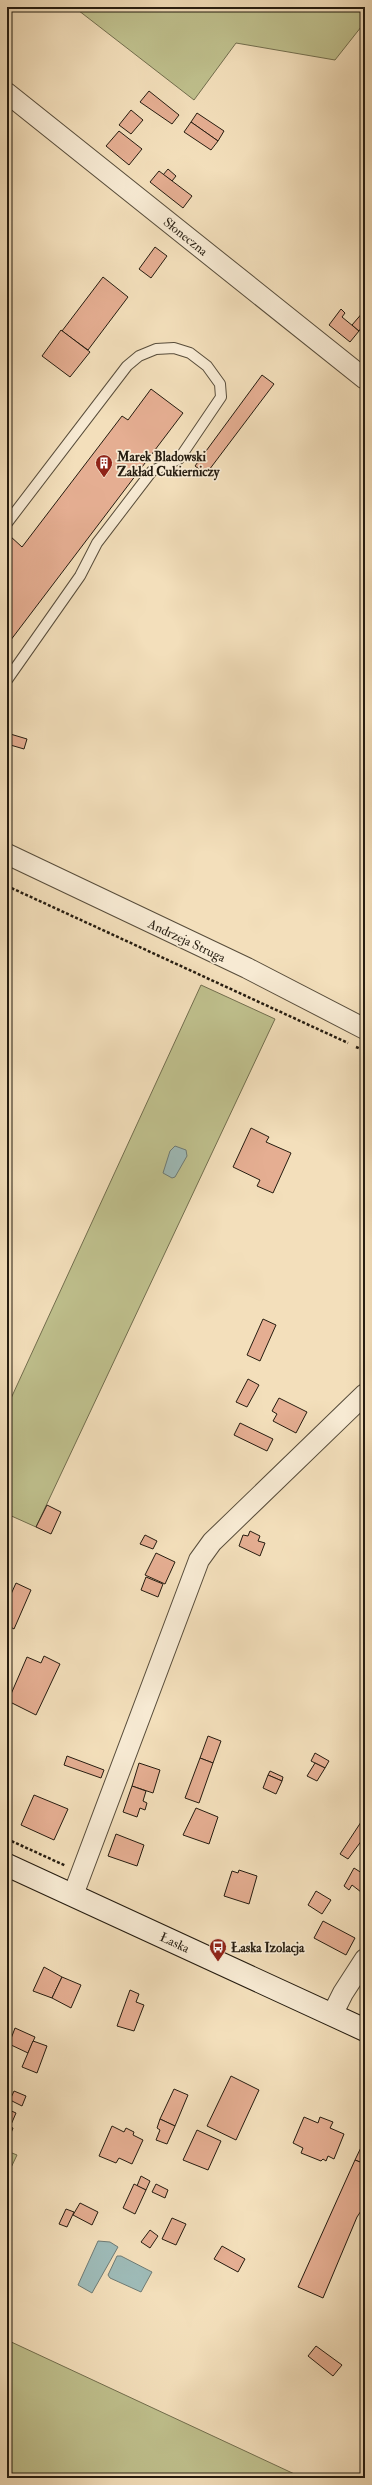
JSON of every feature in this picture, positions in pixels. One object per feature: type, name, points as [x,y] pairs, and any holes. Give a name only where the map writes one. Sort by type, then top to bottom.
[{"type":"main road","name":"Łaska","points":[[7,1865],[365,2030]]},
{"type":"street","name":"Słoneczna","points":[[7,93],[365,379]]},
{"type":"street","name":"Andrzeja Struga","points":[[7,854],[247,968],[365,1029]]},
{"type":"street","points":[[73,1895],[198,1560],[212,1542],[365,1394]]},
{"type":"street","points":[[332,2015],[342,1993],[365,1959]]},
{"type":"lane","points":[[7,522],[127,366],[139,356],[156,349],[174,348],[190,353],[207,366],[220,384],[221,397],[215,409],[180,459],[152,471],[97,543],[80,576],[7,680]]},
{"type":"path","points":[[7,886],[365,1051]]},
{"type":"path","points":[[7,1839],[62,1865]]},
{"type":"green space","points":[[74,7],[365,7],[365,22],[335,60],[236,43],[194,100]]},
{"type":"green space","points":[[201,985],[275,1019],[36,1527],[7,1514],[7,1407]]},
{"type":"green space","points":[[7,2151],[17,2155],[7,2176]]},
{"type":"green space","points":[[7,2340],[303,2478],[7,2478]]},
{"type":"water","points":[[175,1146],[186,1150],[187,1156],[175,1177],[172,1178],[163,1173],[170,1151]]},
{"type":"water","points":[[98,2241],[110,2242],[118,2247],[92,2293],[78,2285]]},
{"type":"water","points":[[117,2256],[121,2256],[152,2272],[141,2292],[110,2278],[108,2275]]},
{"type":"building","points":[[149,91],[179,115],[172,124],[140,102]]},
{"type":"building","points":[[131,110],[143,120],[131,134],[119,125]]},
{"type":"building","points":[[197,113],[224,131],[218,141],[191,122]]},
{"type":"building","points":[[191,122],[218,141],[211,150],[184,132]]},
{"type":"building","points":[[119,131],[142,149],[129,165],[106,146]]},
{"type":"building","points":[[168,169],[176,176],[172,181],[163,175]]},
{"type":"building","points":[[159,171],[192,196],[183,208],[150,182]]},
{"type":"building","points":[[155,247],[167,256],[151,278],[139,269]]},
{"type":"building","points":[[103,277],[128,297],[88,350],[62,331]]},
{"type":"building","points":[[341,309],[345,313],[342,317],[359,331],[350,342],[329,325]]},
{"type":"building","points":[[364,311],[365,322],[359,331],[352,325]]},
{"type":"building","points":[[61,330],[90,352],[70,377],[42,356]]},
{"type":"building","points":[[262,375],[274,384],[206,474],[195,466]]},
{"type":"building","name":"Marek Bladowski Zakład Cukierniczy","points":[[151,389],[183,413],[7,645],[7,541],[10,536],[22,547],[122,416],[128,420]]},
{"type":"building","points":[[7,733],[27,739],[24,749],[7,744]]},
{"type":"building","points":[[251,1128],[269,1137],[266,1142],[291,1153],[273,1193],[257,1186],[260,1180],[233,1167]]},
{"type":"building","points":[[263,1319],[276,1325],[260,1361],[247,1355]]},
{"type":"building","points":[[248,1379],[259,1385],[247,1407],[236,1402]]},
{"type":"building","points":[[279,1398],[307,1412],[296,1433],[273,1421],[277,1414],[272,1411]]},
{"type":"building","points":[[240,1423],[273,1439],[267,1451],[234,1435]]},
{"type":"building","points":[[47,1505],[61,1512],[51,1534],[36,1527]]},
{"type":"building","points":[[250,1531],[260,1536],[258,1541],[265,1543],[260,1556],[239,1546],[243,1535],[248,1536]]},
{"type":"building","points":[[145,1535],[157,1541],[153,1549],[140,1544]]},
{"type":"building","points":[[156,1553],[175,1562],[165,1584],[145,1575]]},
{"type":"building","points":[[146,1577],[163,1584],[158,1597],[141,1590]]},
{"type":"building","points":[[16,1583],[31,1590],[14,1629],[7,1625],[7,1603]]},
{"type":"building","points":[[44,1656],[60,1664],[36,1715],[8,1701],[27,1657],[41,1663]]},
{"type":"building","points":[[208,1736],[221,1741],[213,1763],[200,1758]]},
{"type":"building","points":[[315,1753],[329,1761],[325,1768],[311,1761]]},
{"type":"building","points":[[67,1756],[104,1770],[101,1778],[64,1765]]},
{"type":"building","points":[[200,1758],[213,1763],[199,1803],[185,1798]]},
{"type":"building","points":[[139,1763],[160,1770],[153,1793],[132,1786]]},
{"type":"building","points":[[315,1763],[325,1768],[317,1781],[307,1776]]},
{"type":"building","points":[[270,1771],[283,1777],[282,1781],[268,1775]]},
{"type":"building","points":[[268,1775],[282,1781],[276,1794],[263,1788]]},
{"type":"building","points":[[132,1786],[146,1791],[143,1801],[147,1803],[145,1810],[140,1808],[137,1817],[123,1812]]},
{"type":"building","points":[[34,1795],[68,1809],[54,1840],[21,1825]]},
{"type":"building","points":[[196,1808],[218,1817],[209,1844],[183,1835]]},
{"type":"building","points":[[365,1816],[365,1836],[348,1859],[340,1854]]},
{"type":"building","points":[[116,1834],[144,1845],[137,1866],[108,1856]]},
{"type":"building","points":[[354,1868],[365,1875],[365,1886],[361,1892],[352,1885],[349,1890],[344,1886]]},
{"type":"building","points":[[239,1870],[257,1876],[249,1904],[224,1896],[232,1871],[238,1873]]},
{"type":"building","points":[[316,1891],[331,1900],[322,1914],[308,1905]]},
{"type":"building","points":[[323,1921],[355,1938],[346,1955],[314,1938]]},
{"type":"building","points":[[44,1967],[62,1977],[52,1998],[33,1991]]},
{"type":"building","points":[[62,1977],[81,1985],[71,2008],[52,1998]]},
{"type":"building","points":[[130,1990],[139,1994],[136,2002],[144,2005],[134,2031],[117,2026]]},
{"type":"building","points":[[15,2028],[35,2037],[28,2053],[9,2044]]},
{"type":"building","points":[[33,2041],[47,2046],[37,2073],[22,2067]]},
{"type":"building","points":[[231,2076],[259,2090],[236,2140],[207,2126]]},
{"type":"building","points":[[174,2089],[188,2095],[175,2126],[160,2119]]},
{"type":"building","points":[[14,2091],[26,2096],[22,2106],[10,2100]]},
{"type":"building","points":[[7,2109],[16,2113],[10,2127],[13,2128],[9,2138],[7,2137]]},
{"type":"building","points":[[304,2117],[318,2123],[320,2117],[333,2122],[330,2128],[344,2134],[334,2159],[328,2156],[326,2161],[323,2159],[321,2161],[301,2153],[303,2148],[293,2143]]},
{"type":"building","points":[[160,2119],[175,2126],[167,2144],[156,2140],[160,2130],[157,2128]]},
{"type":"building","points":[[112,2126],[124,2132],[126,2128],[134,2132],[133,2135],[143,2140],[132,2164],[119,2158],[116,2163],[99,2156]]},
{"type":"building","points":[[197,2130],[221,2141],[208,2170],[183,2160]]},
{"type":"building","points":[[365,2139],[365,2164],[355,2160]]},
{"type":"building","points":[[355,2160],[365,2164],[365,2205],[357,2217],[323,2298],[298,2287]]},
{"type":"building","points":[[141,2176],[150,2181],[146,2190],[137,2186]]},
{"type":"building","points":[[134,2184],[146,2190],[135,2214],[123,2208]]},
{"type":"building","points":[[156,2184],[168,2190],[165,2198],[152,2192]]},
{"type":"building","points":[[80,2203],[98,2212],[92,2225],[73,2215]]},
{"type":"building","points":[[66,2209],[74,2212],[67,2227],[59,2224]]},
{"type":"building","points":[[172,2218],[186,2224],[176,2245],[162,2239]]},
{"type":"building","points":[[150,2230],[158,2236],[150,2248],[141,2242]]},
{"type":"building","points":[[222,2246],[245,2259],[238,2272],[214,2259]]},
{"type":"building","points":[[316,2346],[342,2365],[333,2376],[308,2356]]},
{"type":"place","name":"Marek Bladowski Zakład Cukierniczy","points":[[104,478]]},
{"type":"place","name":"Łaska Izolacja","points":[[218,1962]]}]
